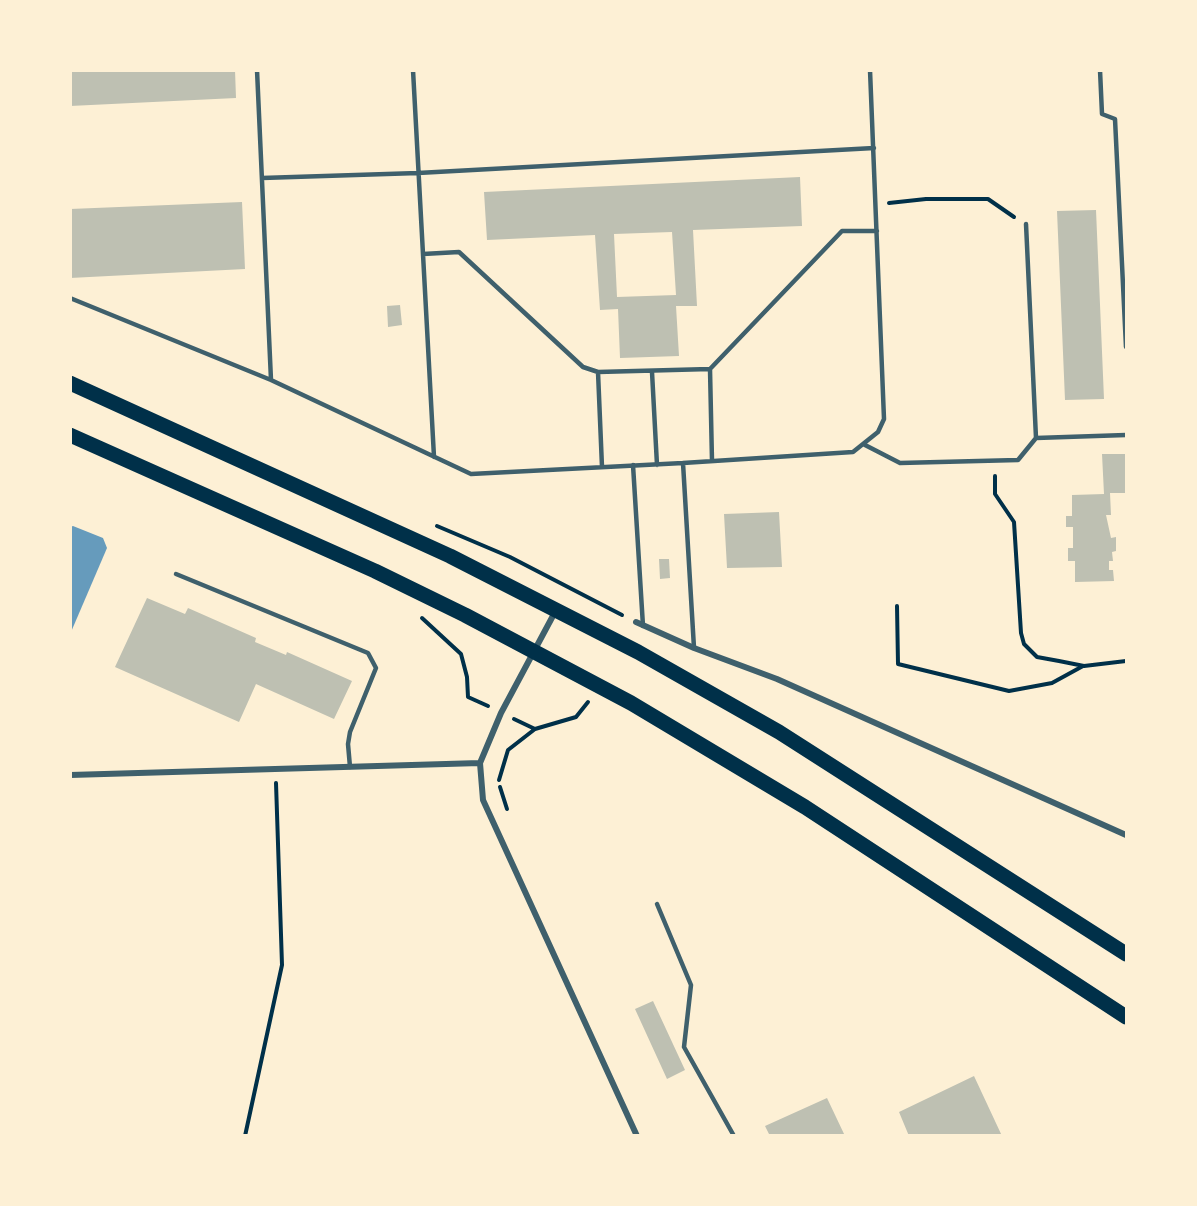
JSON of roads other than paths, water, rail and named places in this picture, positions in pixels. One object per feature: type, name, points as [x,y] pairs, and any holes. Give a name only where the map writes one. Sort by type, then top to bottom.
[{"type":"main road","points":[[70,383],[450,556],[638,652],[779,732],[1126,954]]},
{"type":"main road","points":[[70,435],[375,571],[631,703],[805,807],[1126,1017]]},
{"type":"street","points":[[556,609],[501,713],[480,763],[483,800],[637,1136]]},
{"type":"street","points":[[636,622],[694,648],[777,680],[1126,835]]},
{"type":"street","points":[[70,775],[480,763]]},
{"type":"lane","points":[[257,70],[271,380]]},
{"type":"lane","points":[[413,70],[434,457]]},
{"type":"lane","points":[[70,298],[271,380],[471,474],[853,452],[865,445],[878,432],[884,418],[870,70]]},
{"type":"lane","points":[[1100,70],[1102,114],[1114,119],[1126,347]]},
{"type":"lane","points":[[262,178],[418,173],[874,148]]},
{"type":"lane","points":[[865,445],[900,462],[1018,460],[1036,438],[1026,224]]},
{"type":"lane","points":[[423,254],[459,252],[583,367],[598,372],[652,372],[710,369],[842,231],[877,231]]},
{"type":"lane","points":[[710,369],[712,461]]},
{"type":"lane","points":[[598,372],[602,467]]},
{"type":"lane","points":[[652,372],[657,465]]},
{"type":"lane","points":[[1036,438],[1126,435]]},
{"type":"lane","points":[[683,463],[694,648]]},
{"type":"lane","points":[[633,465],[643,626]]},
{"type":"lane","points":[[176,574],[368,653],[376,668],[350,732],[348,744],[350,767]]},
{"type":"lane","points":[[657,904],[691,985],[684,1047],[734,1136]]},
{"type":"water","points":[[73,526],[103,538],[107,548],[71,632],[70,527]]}]
